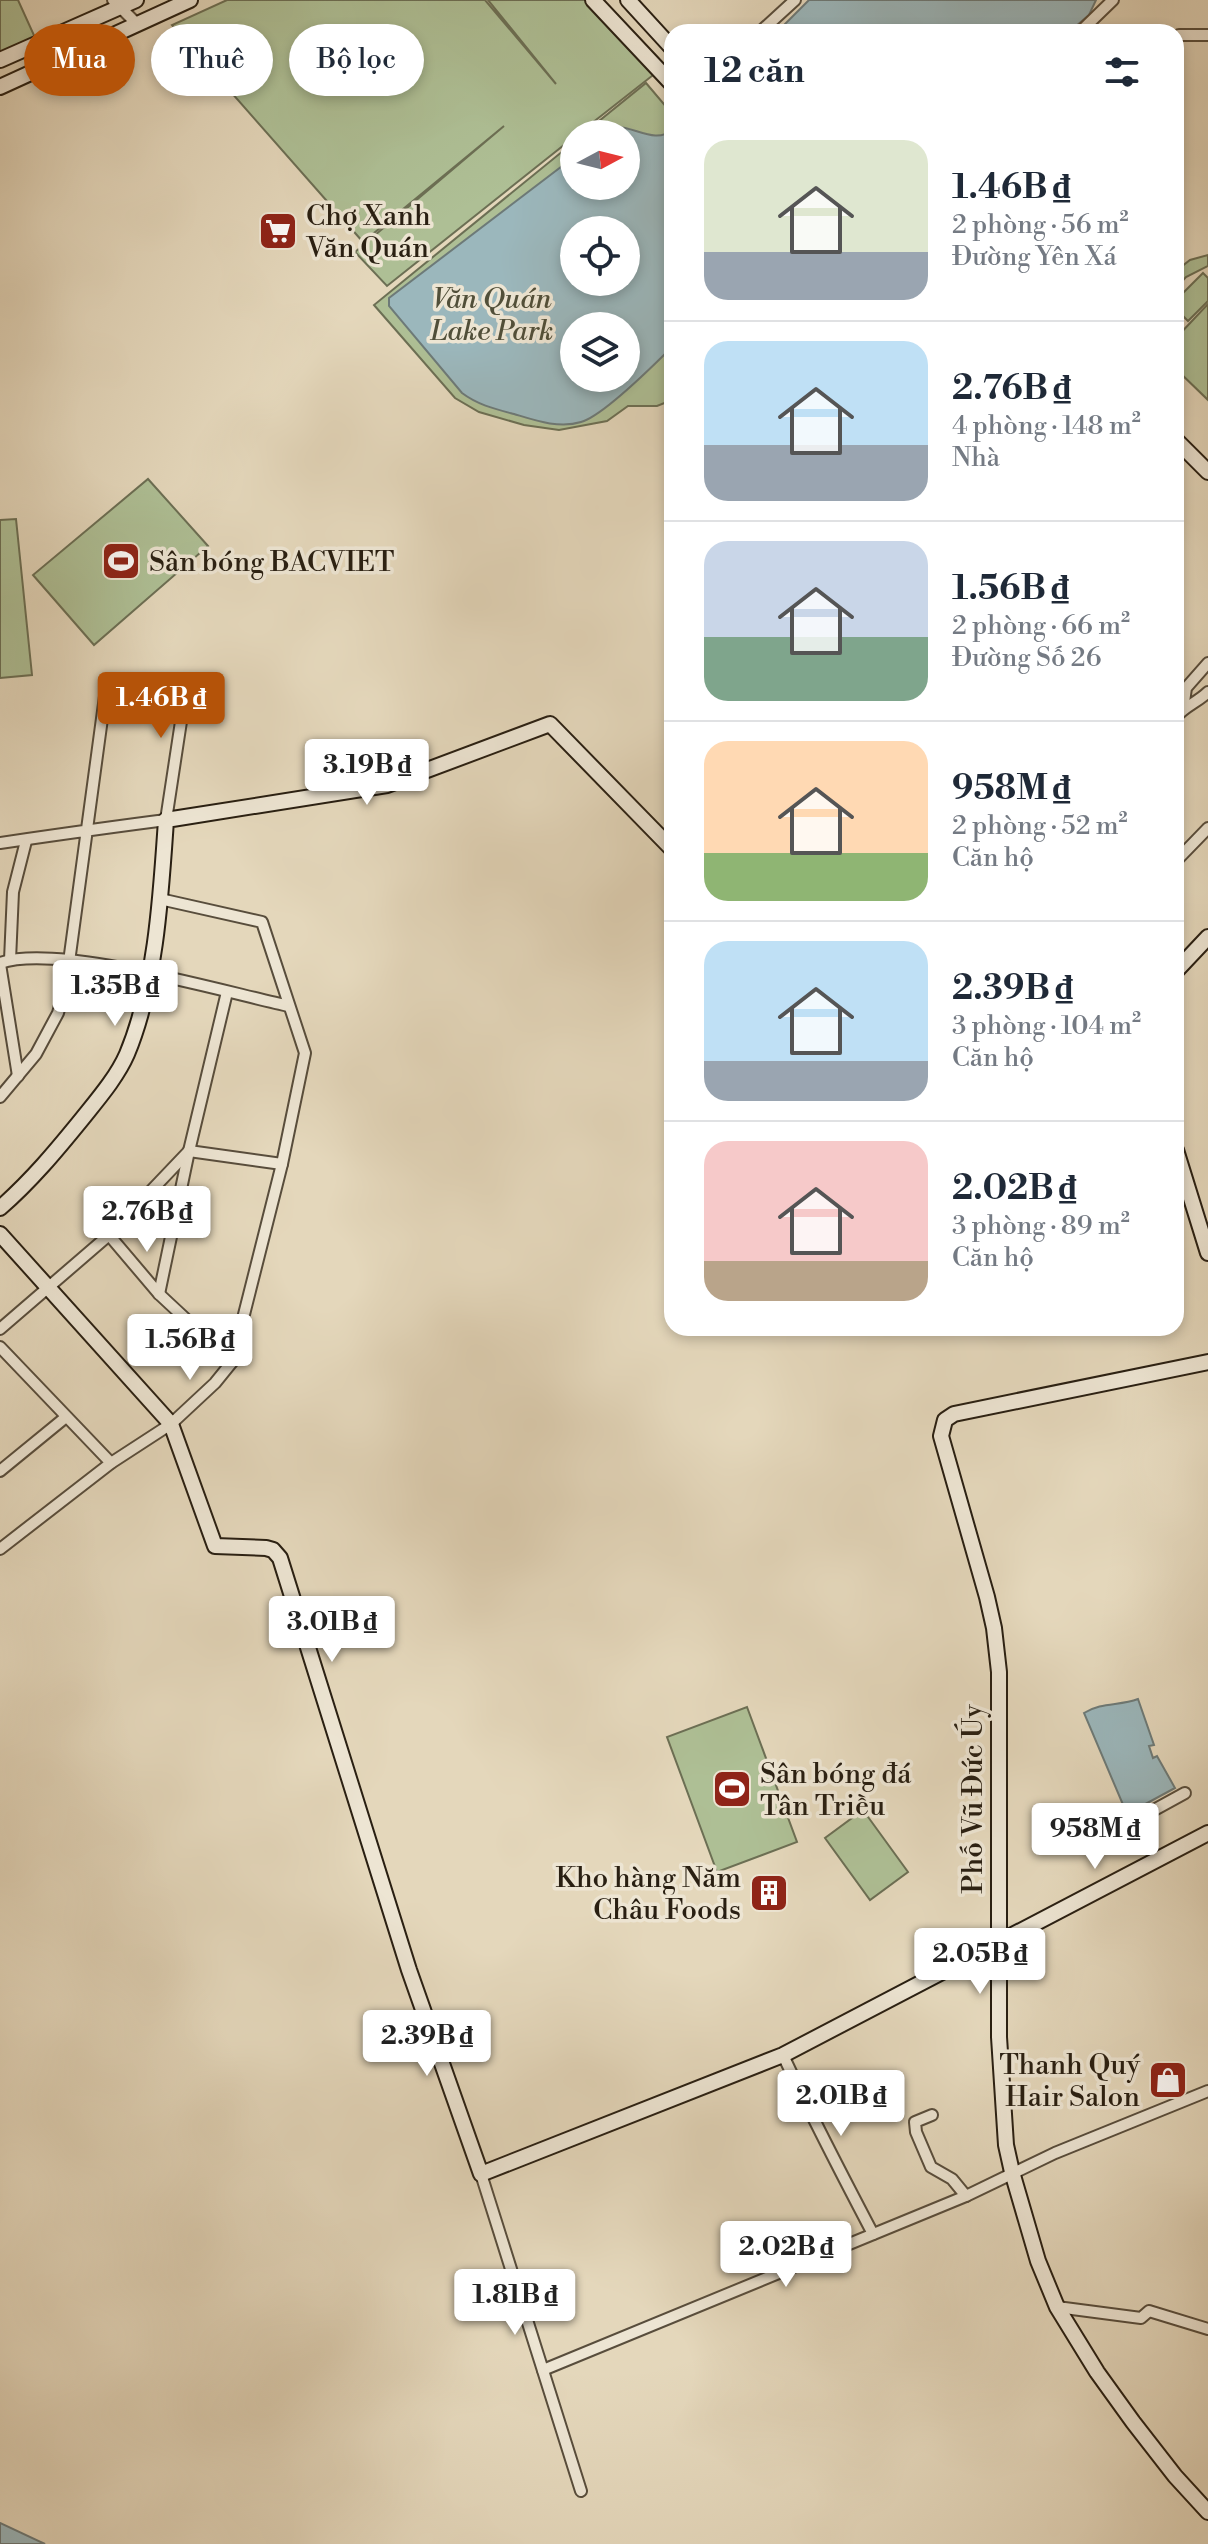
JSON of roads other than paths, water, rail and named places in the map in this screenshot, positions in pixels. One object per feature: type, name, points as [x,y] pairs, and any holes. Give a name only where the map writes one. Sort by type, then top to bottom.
[{"type":"street","points":[[0,60],[116,4],[136,0]]},
{"type":"street","points":[[0,87],[190,0]]},
{"type":"street","points":[[593,0],[664,75]]},
{"type":"street","points":[[628,0],[664,39]]},
{"type":"street","points":[[769,24],[795,0]]},
{"type":"street","points":[[1088,24],[1113,0]]},
{"type":"street","points":[[116,4],[137,24]]},
{"type":"street","points":[[1184,35],[1208,35]]},
{"type":"street","points":[[1184,448],[1208,472]]},
{"type":"street","points":[[1184,695],[1186,688],[1208,663]]},
{"type":"street","points":[[0,1097],[36,1054],[58,1013],[70,960],[106,689],[182,715],[214,707]]},
{"type":"street","points":[[1184,710],[1208,692]]},
{"type":"street","points":[[0,1208],[35,1177],[102,1094],[127,1055],[148,975],[182,715]]},
{"type":"street","points":[[0,843],[387,785],[550,724],[664,841]]},
{"type":"street","points":[[1184,853],[1208,828]]},
{"type":"street","points":[[18,1076],[3,962],[13,892],[26,841]]},
{"type":"street","points":[[0,1549],[111,1463],[171,1424],[215,1383],[232,1362],[282,1164],[305,1053],[262,922],[160,899]]},
{"type":"street","points":[[1184,962],[1208,937]]},
{"type":"street","points":[[3,962],[70,960],[289,1006]]},
{"type":"street","points":[[159,1294],[227,992]]},
{"type":"street","points":[[189,1151],[282,1164]]},
{"type":"street","points":[[0,1329],[109,1235],[189,1151]]},
{"type":"street","points":[[1184,1176],[1208,1253]]},
{"type":"street","points":[[0,1234],[171,1424],[215,1546],[266,1548],[273,1550],[280,1558],[409,1970],[481,2174],[581,2491]]},
{"type":"street","points":[[109,1235],[159,1294],[232,1362]]},
{"type":"street","points":[[0,1347],[111,1463]]},
{"type":"street","name":"Phố Vũ Đức Úy","points":[[1208,1362],[965,1411],[945,1420],[941,1436],[987,1597],[999,1672],[999,2037],[1006,2145],[1012,2172],[1038,2261],[1057,2307],[1097,2372],[1133,2422],[1208,2512]]},
{"type":"street","points":[[0,1471],[66,1417]]},
{"type":"street","points":[[1123,1827],[1185,1793]]},
{"type":"street","points":[[481,2174],[783,2055],[1208,1833]]},
{"type":"street","points":[[783,2055],[822,2139],[873,2234]]},
{"type":"street","points":[[543,2370],[966,2196],[1012,2172],[1208,2091]]},
{"type":"street","points":[[932,2115],[915,2122],[916,2132],[931,2167],[952,2179],[966,2196]]},
{"type":"street","points":[[1057,2307],[1141,2318],[1149,2311],[1208,2329]]},
{"type":"water","points":[[809,0],[1096,0],[1089,15],[1078,24],[785,24]]},
{"type":"water","name":"Văn Quán Lake Park","points":[[640,132],[664,134],[664,355],[640,378],[640,312],[560,312],[560,392],[624,392],[590,418],[573,424],[547,423],[474,401],[462,393],[389,306],[389,298],[560,168],[560,200],[640,200]]},
{"type":"water","points":[[1138,1699],[1154,1745],[1149,1746],[1153,1758],[1157,1756],[1175,1788],[1127,1814],[1084,1713],[1097,1707]]},
{"type":"water","points":[[0,2523],[45,2544],[0,2544]]},
{"type":"place","name":"Chợ Xanh Văn Quán","points":[[278,231]]},
{"type":"place","name":"Sân bóng BACVIET","points":[[121,561]]},
{"type":"place","name":"Sân bóng đá Tân Triều","points":[[732,1789]]},
{"type":"place","name":"Kho hàng Năm Châu Foods","points":[[769,1893]]},
{"type":"place","name":"Thanh Quý Hair Salon","points":[[1168,2080]]}]
